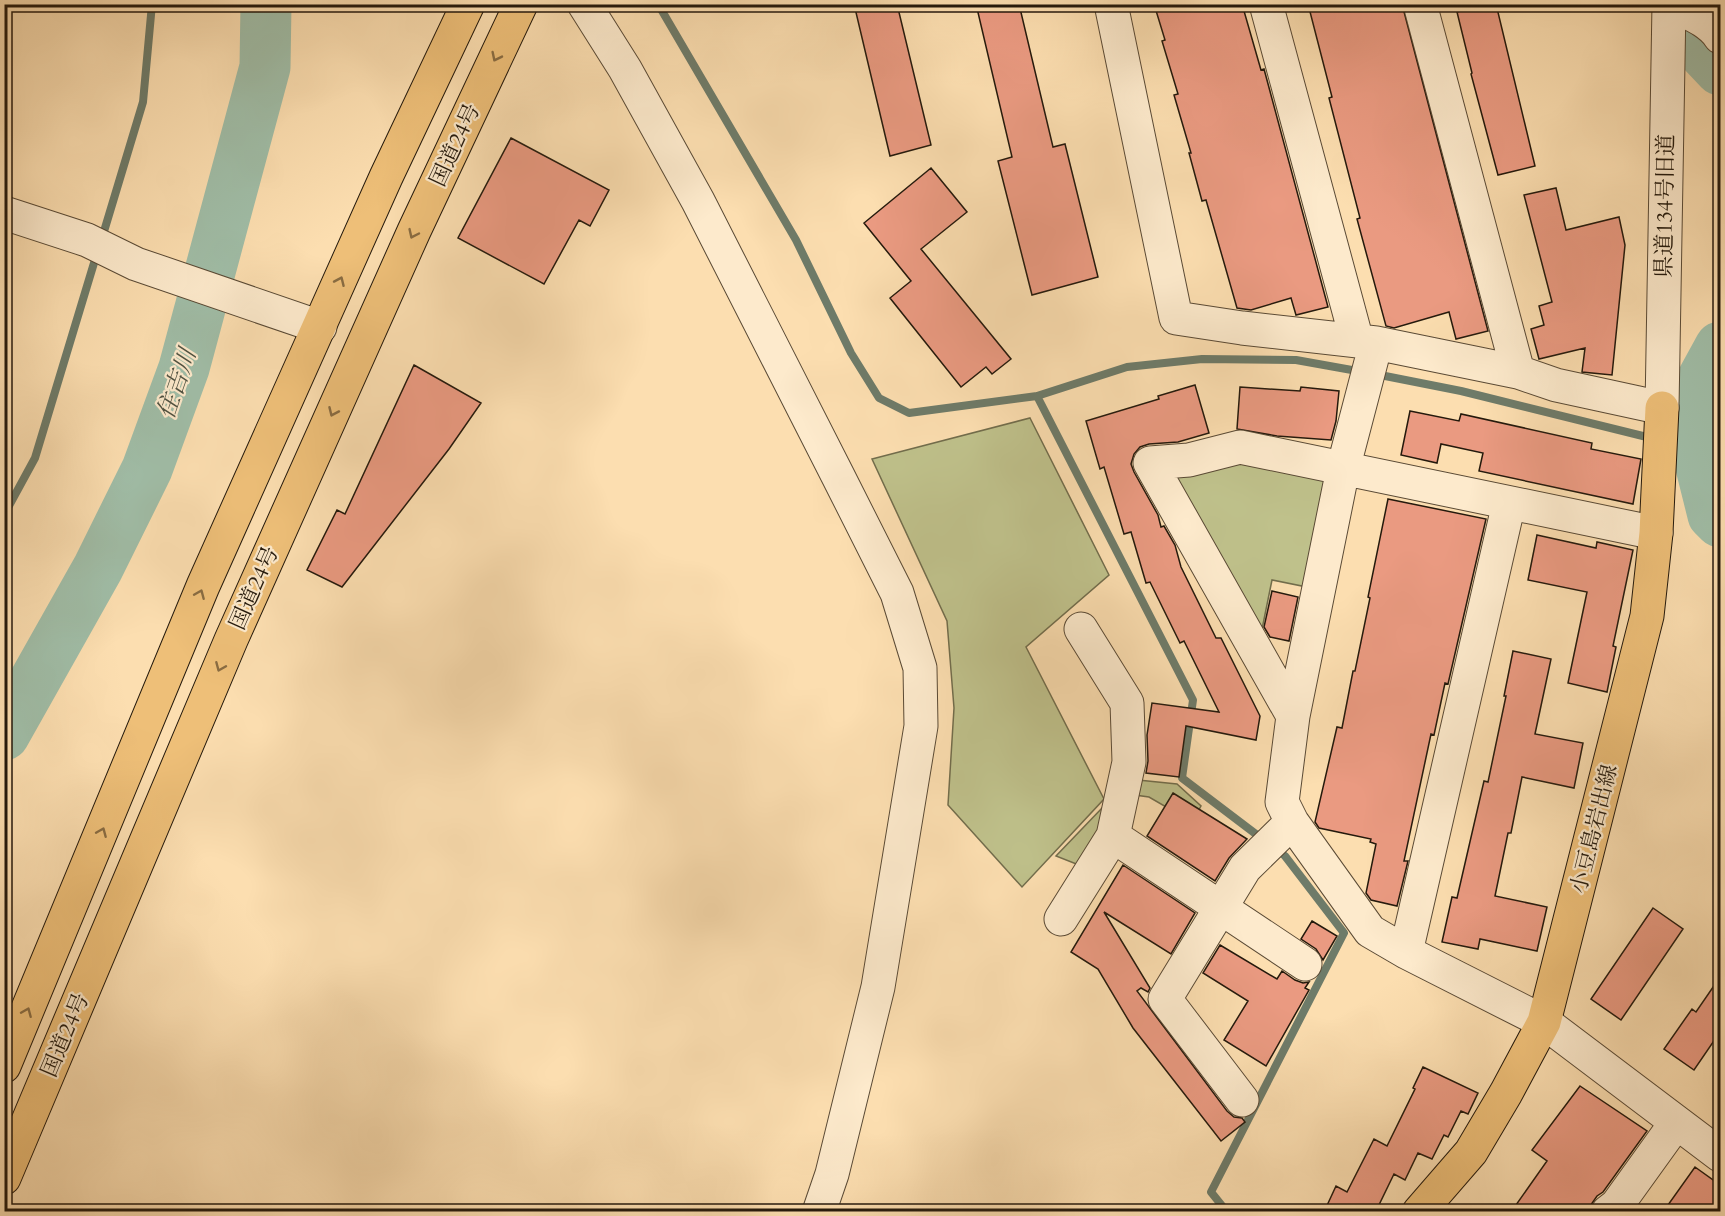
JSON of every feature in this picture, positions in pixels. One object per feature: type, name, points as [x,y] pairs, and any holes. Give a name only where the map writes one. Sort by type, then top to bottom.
[{"type":"main road","name":"国道24号","points":[[4,1066],[203,586],[386,177],[468,4]]},
{"type":"main road","name":"国道24号","points":[[4,1178],[231,640],[414,231],[521,4]]},
{"type":"main road","name":"小豆島岩出線","points":[[1419,1212],[1471,1152],[1544,1022],[1647,616],[1656,533],[1662,408]]},
{"type":"street","points":[[584,4],[625,69],[698,201],[833,465],[897,593],[920,668],[921,726],[879,987],[832,1174],[819,1212]]},
{"type":"street","points":[[1111,4],[1176,318],[1367,358],[1518,372],[1556,385],[1662,408]]},
{"type":"street","points":[[1242,1100],[1165,999],[1245,868],[1277,837],[1293,716],[1367,358],[1266,4]]},
{"type":"street","points":[[1420,4],[1518,372]]},
{"type":"street","name":"県道134号旧道","points":[[1662,408],[1695,19]]},
{"type":"street","points":[[4,213],[87,240],[136,264],[320,327]]},
{"type":"street","points":[[1293,716],[1150,463],[1189,460],[1239,447],[1656,533]]},
{"type":"street","points":[[1406,952],[1509,503]]},
{"type":"street","points":[[1061,919],[1113,836],[1129,762],[1128,703],[1081,629]]},
{"type":"street","points":[[1113,836],[1305,964]]},
{"type":"street","points":[[1277,837],[1370,931],[1406,952],[1544,1022],[1720,1155]]},
{"type":"street","points":[[1608,1212],[1617,1205],[1676,1123]]},
{"type":"green space","points":[[1030,418],[1109,575],[1026,647],[1104,799],[1022,887],[948,805],[954,708],[947,621],[872,459]]},
{"type":"green space","points":[[1241,457],[1322,474],[1330,485],[1307,587],[1272,580],[1259,644],[1168,477]]},
{"type":"green space","points":[[1138,780],[1177,784],[1201,806],[1192,822],[1149,797],[1135,795]]},
{"type":"green space","points":[[1103,807],[1101,836],[1084,867],[1056,856]]},
{"type":"building","points":[[854,4],[897,4],[931,145],[890,156]]},
{"type":"building","points":[[976,4],[1019,4],[1053,147],[1065,144],[1098,277],[1032,295],[998,161],[1012,157]]},
{"type":"building","points":[[1154,4],[1242,4],[1261,70],[1264,69],[1328,307],[1296,315],[1291,298],[1251,310],[1237,308],[1206,200],[1202,201],[1174,95],[1178,94],[1162,41],[1165,40]]},
{"type":"building","points":[[1308,4],[1402,4],[1488,331],[1456,339],[1449,312],[1394,328],[1386,326],[1357,219],[1360,218]]},
{"type":"building","points":[[1486,4],[1496,4],[1535,166],[1498,175],[1457,12]]},
{"type":"building","points":[[511,138],[609,190],[590,226],[579,220],[544,284],[458,238]]},
{"type":"building","points":[[931,168],[967,212],[921,249],[1011,359],[992,374],[986,367],[961,387],[890,298],[911,281],[864,223]]},
{"type":"building","points":[[1556,188],[1566,230],[1619,217],[1625,245],[1612,375],[1582,372],[1585,348],[1539,359],[1531,329],[1544,325],[1539,306],[1552,302],[1524,195]]},
{"type":"building","points":[[414,365],[481,403],[449,449],[342,587],[307,570],[337,510],[345,514]]},
{"type":"building","points":[[1195,385],[1209,433],[1178,442],[1149,444],[1140,447],[1134,454],[1131,464],[1158,515],[1161,527],[1164,526],[1175,545],[1181,567],[1216,638],[1221,638],[1260,716],[1256,740],[1186,726],[1179,777],[1146,773],[1147,735],[1152,703],[1219,712],[1184,641],[1180,643],[1150,582],[1146,583],[1131,532],[1124,534],[1104,467],[1100,469],[1086,421],[1159,399],[1158,396]]},
{"type":"building","points":[[1240,387],[1300,391],[1301,387],[1339,391],[1336,421],[1331,440],[1277,436],[1237,429]]},
{"type":"building","points":[[1410,411],[1459,421],[1461,414],[1592,443],[1591,449],[1641,459],[1633,504],[1479,471],[1483,453],[1441,444],[1437,463],[1401,455]]},
{"type":"building","points":[[1388,499],[1486,519],[1448,684],[1445,683],[1434,735],[1431,734],[1404,861],[1408,861],[1397,906],[1371,900],[1366,893],[1376,844],[1370,842],[1371,839],[1319,828],[1315,822],[1337,727],[1342,728],[1353,671],[1355,671]]},
{"type":"building","points":[[1537,535],[1596,548],[1597,542],[1633,550],[1613,646],[1616,647],[1607,692],[1568,683],[1587,592],[1528,580]]},
{"type":"building","points":[[1272,591],[1298,597],[1289,641],[1270,637],[1264,627]]},
{"type":"building","points":[[1513,651],[1551,659],[1535,734],[1583,743],[1574,788],[1522,777],[1511,833],[1508,833],[1495,896],[1547,907],[1537,951],[1480,939],[1478,949],[1442,942],[1452,897],[1457,898],[1484,781],[1488,782]]},
{"type":"building","points":[[1173,793],[1247,839],[1229,858],[1215,881],[1147,836]]},
{"type":"building","points":[[1123,865],[1195,913],[1171,954],[1104,912],[1150,988],[1148,992],[1141,988],[1137,991],[1227,1111],[1234,1117],[1242,1118],[1245,1122],[1221,1141],[1133,1028],[1098,969],[1071,952]]},
{"type":"building","points":[[1653,908],[1683,929],[1621,1020],[1591,999]]},
{"type":"building","points":[[1312,921],[1337,936],[1323,960],[1316,949],[1301,939]]},
{"type":"building","points":[[1220,945],[1277,979],[1282,971],[1295,980],[1303,983],[1309,982],[1305,988],[1309,990],[1266,1066],[1224,1040],[1248,1001],[1203,973]]},
{"type":"building","points":[[1720,977],[1720,1032],[1694,1070],[1664,1049],[1692,1009],[1696,1012]]},
{"type":"building","points":[[1423,1067],[1478,1093],[1468,1114],[1461,1111],[1448,1137],[1444,1135],[1432,1159],[1418,1153],[1405,1180],[1394,1174],[1378,1207],[1388,1212],[1324,1212],[1336,1186],[1347,1192],[1374,1139],[1387,1146],[1415,1089],[1413,1088]]},
{"type":"building","points":[[1580,1086],[1647,1131],[1586,1212],[1511,1212],[1547,1161],[1532,1150]]},
{"type":"building","points":[[1695,1167],[1720,1185],[1720,1212],[1663,1212]]},
{"type":"waterway","points":[[102,238],[143,102],[152,4]]},
{"type":"waterway","name":"住吉川","points":[[4,735],[98,568],[147,469],[184,368],[265,67],[266,4]]},
{"type":"waterway","points":[[658,4],[796,240],[851,353],[879,398],[909,413],[1037,396],[1127,367],[1202,359],[1296,360],[1363,372]]},
{"type":"waterway","points":[[1714,4],[1700,33],[1703,52],[1720,70]]},
{"type":"waterway","points":[[4,515],[35,458],[97,253]]},
{"type":"waterway","points":[[1720,347],[1703,378],[1694,439],[1713,515],[1720,522]]},
{"type":"waterway","points":[[1375,374],[1461,391],[1655,439]]},
{"type":"waterway","points":[[1037,396],[1193,700],[1182,778],[1265,841]]},
{"type":"waterway","points":[[1668,442],[1697,448]]},
{"type":"waterway","points":[[1227,1212],[1211,1192],[1344,933],[1285,856],[1275,848]]}]
